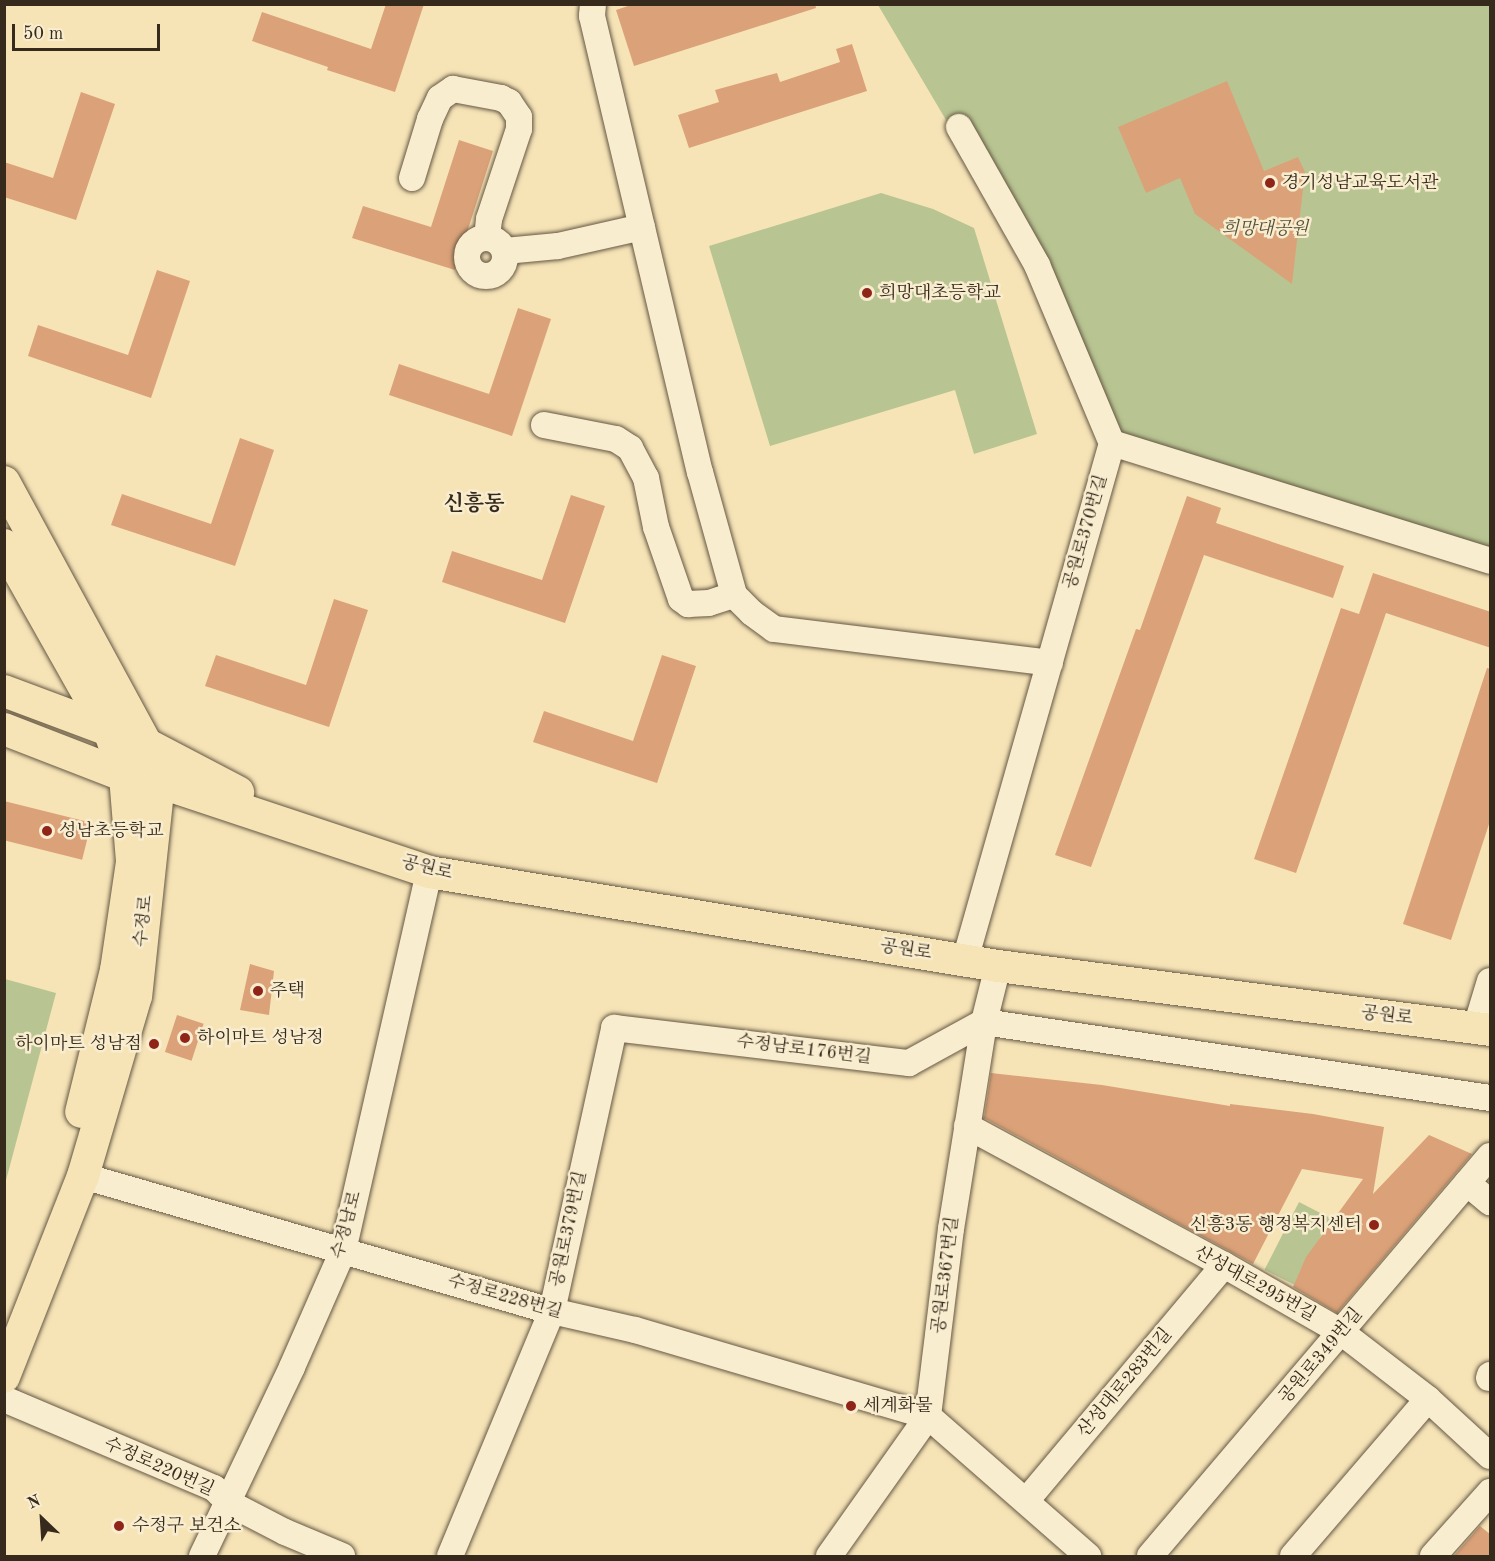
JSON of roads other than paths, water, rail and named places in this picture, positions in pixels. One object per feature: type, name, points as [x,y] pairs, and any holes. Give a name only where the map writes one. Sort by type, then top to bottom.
[{"type":"main road","name":"수정로","points":[[4,482],[146,744],[159,782],[136,996],[83,1176],[4,1377]]},
{"type":"main road","name":"수정로","points":[[4,546],[110,733],[125,776],[132,862],[116,970],[70,1155],[5,1340]]},
{"type":"main road","name":"공원로","points":[[4,691],[110,733],[146,744],[327,838]]},
{"type":"main road","name":"공원로","points":[[4,729],[125,776],[159,782],[429,872],[998,966],[1484,1029]]},
{"type":"street","points":[[593,4],[592,16],[700,472],[734,595],[752,613],[774,629],[1050,663]]},
{"type":"street","points":[[412,178],[430,119],[440,98],[453,89],[501,98],[509,102],[519,117],[519,129],[489,219],[496,244],[558,246],[642,227]]},
{"type":"street","points":[[959,127],[1037,265],[1112,443],[1491,561]]},
{"type":"street","points":[[544,425],[616,439],[630,448],[646,478],[656,526],[681,599],[688,604],[709,603],[734,595]]},
{"type":"street","name":"공원로370번길","points":[[965,960],[1112,443]]},
{"type":"street","name":"수정남로","points":[[202,1557],[230,1503],[343,1251],[429,872]]},
{"type":"street","name":"공원로367번길","points":[[829,1557],[928,1416],[951,1229],[967,1126],[984,1022],[998,966]]},
{"type":"street","points":[[1484,1029],[1491,981]]},
{"type":"street","points":[[984,1022],[1491,1098]]},
{"type":"street","name":"수정남로176번길","points":[[614,1028],[909,1063],[984,1022]]},
{"type":"street","name":"공원로379번길","points":[[450,1557],[552,1311],[614,1028]]},
{"type":"street","name":"산성대로295번길","points":[[967,1126],[1224,1265],[1341,1332],[1428,1399],[1491,1456]]},
{"type":"street","name":"공원로349번길","points":[[1150,1557],[1491,1156]]},
{"type":"street","name":"수정로228번길","points":[[83,1176],[552,1311],[635,1330],[928,1416]]},
{"type":"street","points":[[1467,1183],[1491,1202]]},
{"type":"street","name":"산성대로283번길","points":[[1026,1502],[1224,1265]]},
{"type":"street","name":"수정로220번길","points":[[4,1399],[214,1488],[230,1503],[285,1532],[342,1557]]},
{"type":"street","points":[[1293,1557],[1428,1399]]},
{"type":"street","points":[[928,1416],[1088,1557]]},
{"type":"street","points":[[1433,1557],[1491,1492]]},
{"type":"place","name":"경기성남교육도서관","points":[[1270,183]]},
{"type":"place","name":"희망대초등학교","points":[[867,293]]},
{"type":"place","name":"성남초등학교","points":[[47,831]]},
{"type":"place","name":"주택","points":[[258,991]]},
{"type":"place","name":"하이마트 성남정","points":[[185,1038]]},
{"type":"place","name":"하이마트 성남점","points":[[154,1044]]},
{"type":"place","name":"신흥3동 행정복지센터","points":[[1374,1225]]},
{"type":"place","name":"세계화물","points":[[851,1406]]},
{"type":"place","name":"수정구 보건소","points":[[119,1526]]},
{"type":"district","name":"신흥동","points":[[474,505]]},
{"type":"park label","name":"희망대공원","points":[[1265,229]]}]
